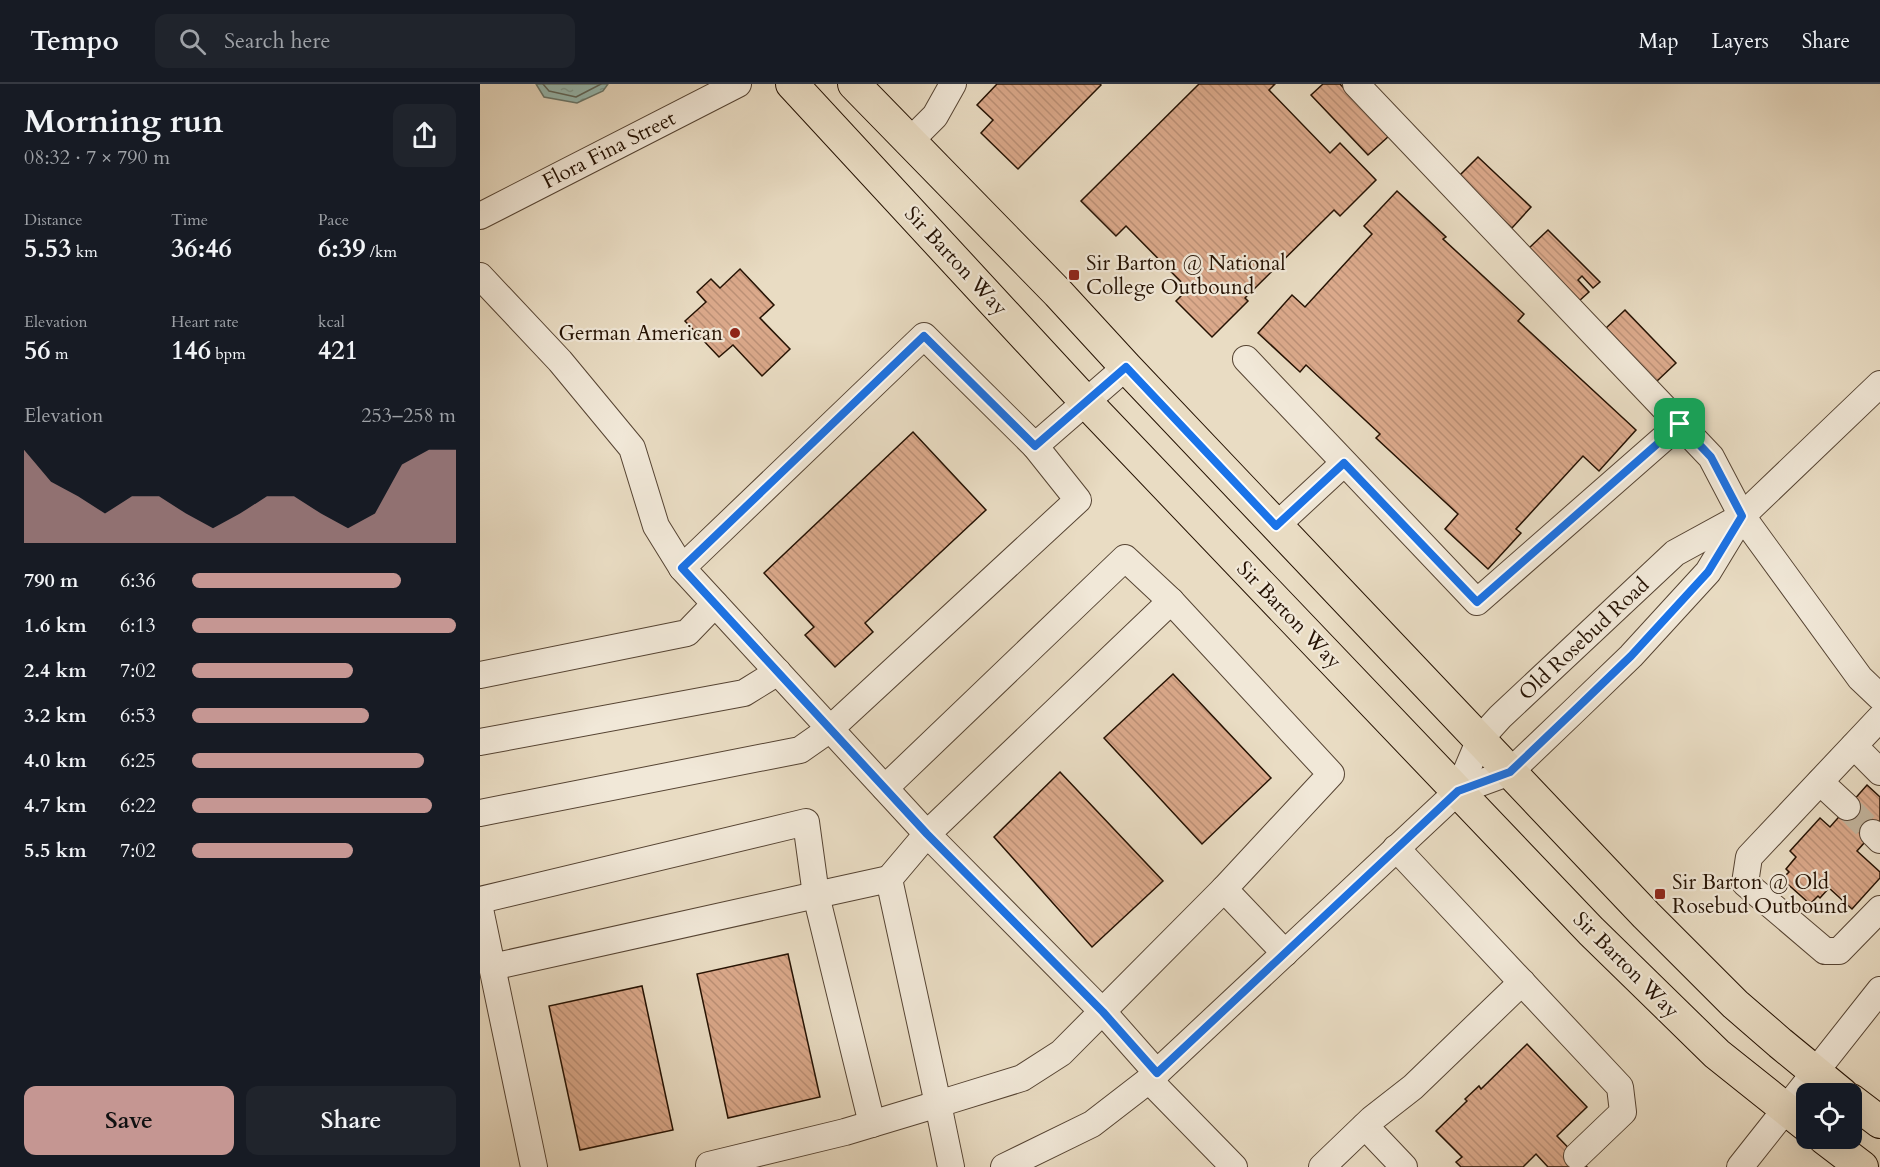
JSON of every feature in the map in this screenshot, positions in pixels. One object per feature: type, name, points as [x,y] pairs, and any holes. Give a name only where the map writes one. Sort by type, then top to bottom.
[{"type":"main road","name":"Sir Barton Way","points":[[792,84],[1086,402],[1591,931],[1717,1054],[1796,1117]]},
{"type":"main road","points":[[854,84],[1058,293],[1646,915],[1735,1004],[1828,1083]]},
{"type":"main road","points":[[1862,1108],[1880,1122]]},
{"type":"main road","points":[[1838,1149],[1862,1167]]},
{"type":"street","name":"Flora Fina Street","points":[[480,216],[738,84]]},
{"type":"street","points":[[909,142],[935,116],[953,84]]},
{"type":"street","points":[[1356,84],[1711,457],[1742,516],[1860,678],[1880,697]]},
{"type":"street","points":[[480,276],[560,361],[633,448],[656,526],[682,568],[927,834],[1103,1012],[1153,1076],[1234,1167]]},
{"type":"street","points":[[480,813],[800,750],[830,729],[1078,500],[1035,446],[924,336],[682,568]]},
{"type":"street","points":[[1246,359],[1477,602],[1680,424]]},
{"type":"street","points":[[1035,446],[1126,367]]},
{"type":"street","name":"Old Rosebud Road","points":[[1458,791],[1480,739],[1500,717],[1675,554],[1742,516],[1880,384]]},
{"type":"street","points":[[1276,526],[1344,463]]},
{"type":"street","name":"Old Rosebud Road","points":[[1004,1167],[1092,1124],[1153,1076],[1458,791],[1510,772],[1631,656],[1708,572],[1742,516]]},
{"type":"street","points":[[706,1166],[872,1124],[1022,1078],[1061,1053],[1103,1012],[1224,889],[1331,774],[1171,602],[1125,558],[885,788]]},
{"type":"street","points":[[492,967],[889,879],[927,834],[1171,602]]},
{"type":"street","points":[[480,675],[687,633],[715,603]]},
{"type":"street","points":[[480,742],[744,693],[778,672]]},
{"type":"street","points":[[1880,718],[1749,857],[1745,883],[1825,951],[1839,951],[1880,909]]},
{"type":"street","points":[[1854,746],[1880,772]]},
{"type":"street","points":[[1820,782],[1847,807]]},
{"type":"street","points":[[480,900],[806,822],[816,895],[872,1124]]},
{"type":"street","points":[[1396,848],[1620,1087],[1623,1112],[1576,1156]]},
{"type":"street","points":[[889,879],[951,1167]]},
{"type":"street","points":[[1224,889],[1286,952]]},
{"type":"street","points":[[480,909],[534,1167]]},
{"type":"street","points":[[1322,1167],[1365,1126],[1413,1087],[1522,982]]},
{"type":"street","points":[[1810,1083],[1815,1072],[1880,990]]},
{"type":"street","points":[[1740,1167],[1796,1117]]},
{"type":"street","points":[[1365,1126],[1404,1167]]},
{"type":"water","points":[[536,84],[608,84],[603,91],[577,103],[544,97]]},
{"type":"building","points":[[997,84],[1101,85],[1018,169],[981,133],[993,120],[977,105]]},
{"type":"building","points":[[1199,84],[1275,84],[1269,90],[1330,153],[1340,143],[1376,180],[1340,216],[1334,210],[1245,298],[1248,301],[1212,337],[1176,301],[1188,289],[1126,226],[1116,236],[1081,201]]},
{"type":"building","points":[[1323,84],[1340,84],[1389,136],[1368,155],[1311,95]]},
{"type":"building","points":[[1478,157],[1531,207],[1512,228],[1458,177]]},
{"type":"building","points":[[1397,191],[1446,237],[1443,239],[1524,314],[1518,321],[1636,430],[1599,471],[1583,456],[1516,529],[1521,533],[1488,569],[1445,529],[1458,514],[1376,438],[1380,434],[1306,365],[1300,372],[1258,333],[1292,295],[1305,307],[1372,234],[1364,226]]},
{"type":"building","points":[[1548,230],[1600,282],[1593,288],[1582,276],[1578,280],[1589,292],[1579,301],[1528,249]]},
{"type":"building","name":"German American","points":[[740,269],[774,305],[760,318],[790,349],[762,376],[733,345],[719,357],[685,321],[706,302],[697,292],[711,279],[720,288]]},
{"type":"building","points":[[1625,310],[1676,363],[1656,382],[1605,329]]},
{"type":"building","points":[[913,432],[986,510],[865,623],[873,632],[835,667],[805,635],[814,627],[764,573]]},
{"type":"building","points":[[1173,674],[1271,778],[1202,844],[1104,738]]},
{"type":"building","points":[[1060,772],[1163,881],[1092,947],[994,837]]},
{"type":"building","points":[[1867,785],[1880,797],[1880,825],[1857,851],[1880,872],[1880,878],[1852,909],[1829,888],[1820,898],[1818,896],[1810,904],[1782,879],[1789,872],[1786,869],[1796,857],[1790,851],[1820,818],[1830,827]]},
{"type":"building","points":[[788,954],[820,1097],[728,1118],[697,974]]},
{"type":"building","points":[[642,986],[673,1130],[580,1150],[549,1006]]},
{"type":"building","points":[[1527,1044],[1587,1107],[1557,1136],[1587,1167],[1548,1167],[1536,1154],[1523,1167],[1461,1167],[1456,1162],[1462,1157],[1436,1131],[1467,1101],[1465,1099],[1479,1086],[1481,1089]]},
{"type":"tunnel","points":[[1847,807],[1873,833]]},
{"type":"place","name":"Sir Barton @ National College Outbound","points":[[1074,275]]},
{"type":"place","name":"German American","points":[[735,333]]},
{"type":"place","name":"Sir Barton @ Old Rosebud Outbound","points":[[1660,894]]},
{"type":"route","points":[[924,336],[1035,446],[1126,367],[1276,526],[1344,463],[1477,602],[1680,424],[1711,457],[1742,516],[1708,572],[1631,656],[1510,772],[1458,791],[1157,1073],[1103,1012],[927,834],[682,568],[924,336]]}]
